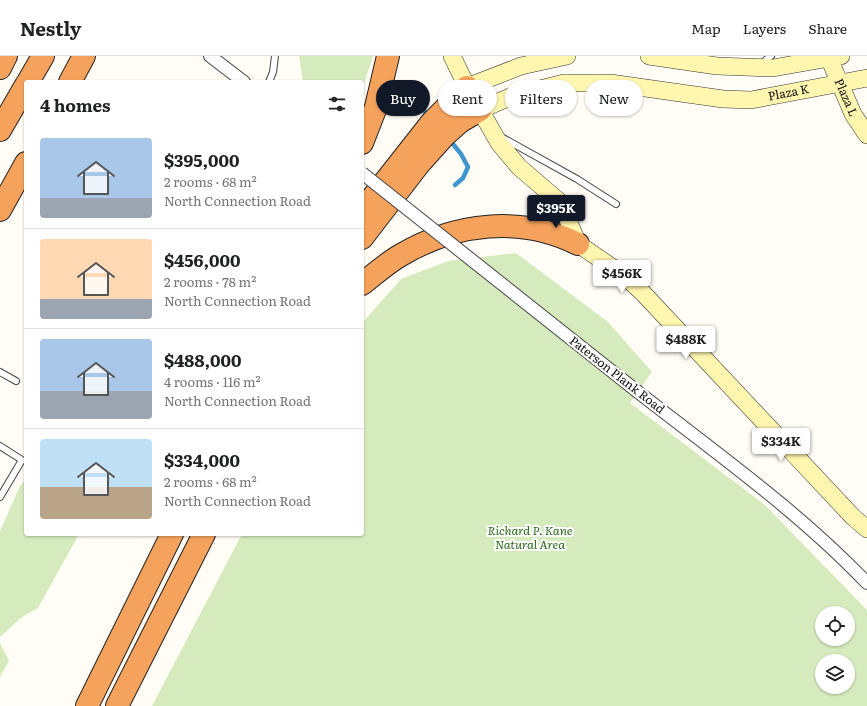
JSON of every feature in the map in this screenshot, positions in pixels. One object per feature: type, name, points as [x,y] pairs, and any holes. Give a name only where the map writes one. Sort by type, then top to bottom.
[{"type":"highway","points":[[0,68],[6,56]]},
{"type":"highway","points":[[29,80],[43,56]]},
{"type":"highway","points":[[71,80],[84,56]]},
{"type":"highway","points":[[364,138],[376,107],[388,56]]},
{"type":"highway","points":[[0,130],[24,88]]},
{"type":"highway","points":[[364,209],[451,117],[455,116]]},
{"type":"highway","points":[[364,235],[427,142]]},
{"type":"highway","points":[[0,210],[24,167]]},
{"type":"highway","points":[[364,282],[388,263],[415,248],[444,236],[488,226],[518,225],[534,227],[564,236],[578,244]]},
{"type":"highway","points":[[87,706],[171,536]]},
{"type":"highway","points":[[117,706],[203,536]]},
{"type":"street","points":[[210,56],[241,80]]},
{"type":"street","points":[[452,56],[464,80]]},
{"type":"street","points":[[485,80],[521,66],[567,56]]},
{"type":"street","points":[[649,56],[717,66],[764,61],[773,68],[831,56]]},
{"type":"street","name":"Plaza L","points":[[831,56],[853,114],[867,134]]},
{"type":"street","name":"Plaza K","points":[[497,103],[512,96],[564,83],[610,83],[723,99],[751,100],[867,78]]},
{"type":"street","points":[[484,116],[503,148],[520,167],[561,203],[578,244],[622,274],[642,292],[853,517],[867,529]]},
{"type":"street","name":"Paterson Plank Road","points":[[364,176],[791,513],[841,557],[867,583]]},
{"type":"lane","points":[[270,80],[274,72],[275,56]]},
{"type":"lane","points":[[494,133],[577,179],[616,204]]},
{"type":"lane","points":[[0,372],[16,381]]},
{"type":"lane","points":[[0,446],[22,460],[0,497]]},
{"type":"green space","points":[[299,56],[373,56],[364,84],[364,80],[303,80]]},
{"type":"green space","name":"Richard P. Kane Natural Area","points":[[516,253],[608,322],[652,372],[630,403],[765,505],[867,610],[867,706],[152,706],[241,536],[364,536],[364,321],[401,279],[448,261]]},
{"type":"green space","points":[[24,481],[24,536],[78,536],[38,608],[22,617],[0,637],[0,531],[20,486]]},
{"type":"green space","points":[[0,643],[9,661],[0,677]]},
{"type":"waterway","points":[[449,139],[461,154],[468,167],[463,178],[455,185]]}]
